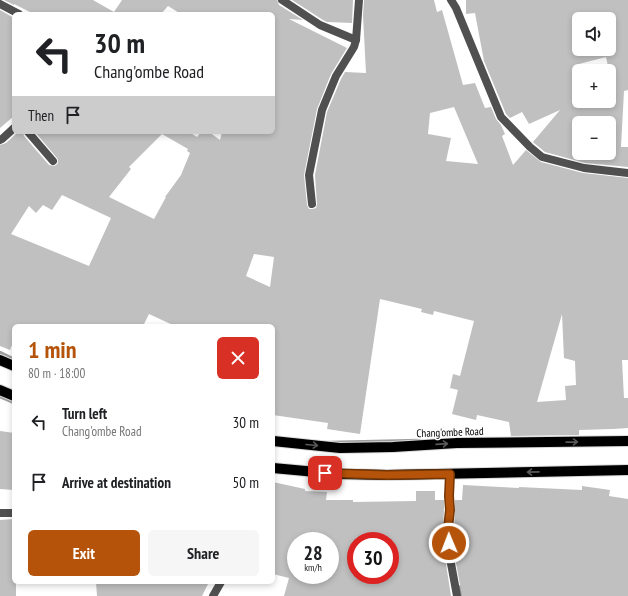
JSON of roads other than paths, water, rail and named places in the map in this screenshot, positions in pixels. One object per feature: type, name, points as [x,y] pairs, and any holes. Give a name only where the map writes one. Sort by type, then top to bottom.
[{"type":"main road","points":[[0,360],[12,365]]},
{"type":"main road","points":[[0,390],[12,395]]},
{"type":"main road","name":"Chang'ombe Road","points":[[275,441],[340,448],[393,447],[457,443],[628,441]]},
{"type":"main road","points":[[275,468],[338,474],[380,475],[628,470]]},
{"type":"street","points":[[282,0],[320,25],[356,40]]},
{"type":"street","points":[[312,204],[309,175],[322,110],[336,76],[354,47],[356,40],[359,0]]},
{"type":"street","points":[[451,0],[457,4],[501,117],[530,147],[542,157],[577,167],[628,173]]},
{"type":"street","points":[[0,4],[15,12]]},
{"type":"street","points":[[0,140],[12,130]]},
{"type":"street","points":[[30,134],[53,161]]},
{"type":"street","points":[[450,474],[450,510],[448,528],[450,558],[457,596]]},
{"type":"street","points":[[0,513],[12,513]]},
{"type":"street","points":[[213,596],[220,584]]},
{"type":"waterway","points":[[0,353],[12,359]]},
{"type":"waterway","points":[[0,396],[12,401]]},
{"type":"waterway","points":[[330,443],[419,441]]},
{"type":"waterway","points":[[461,587],[462,596]]}]
